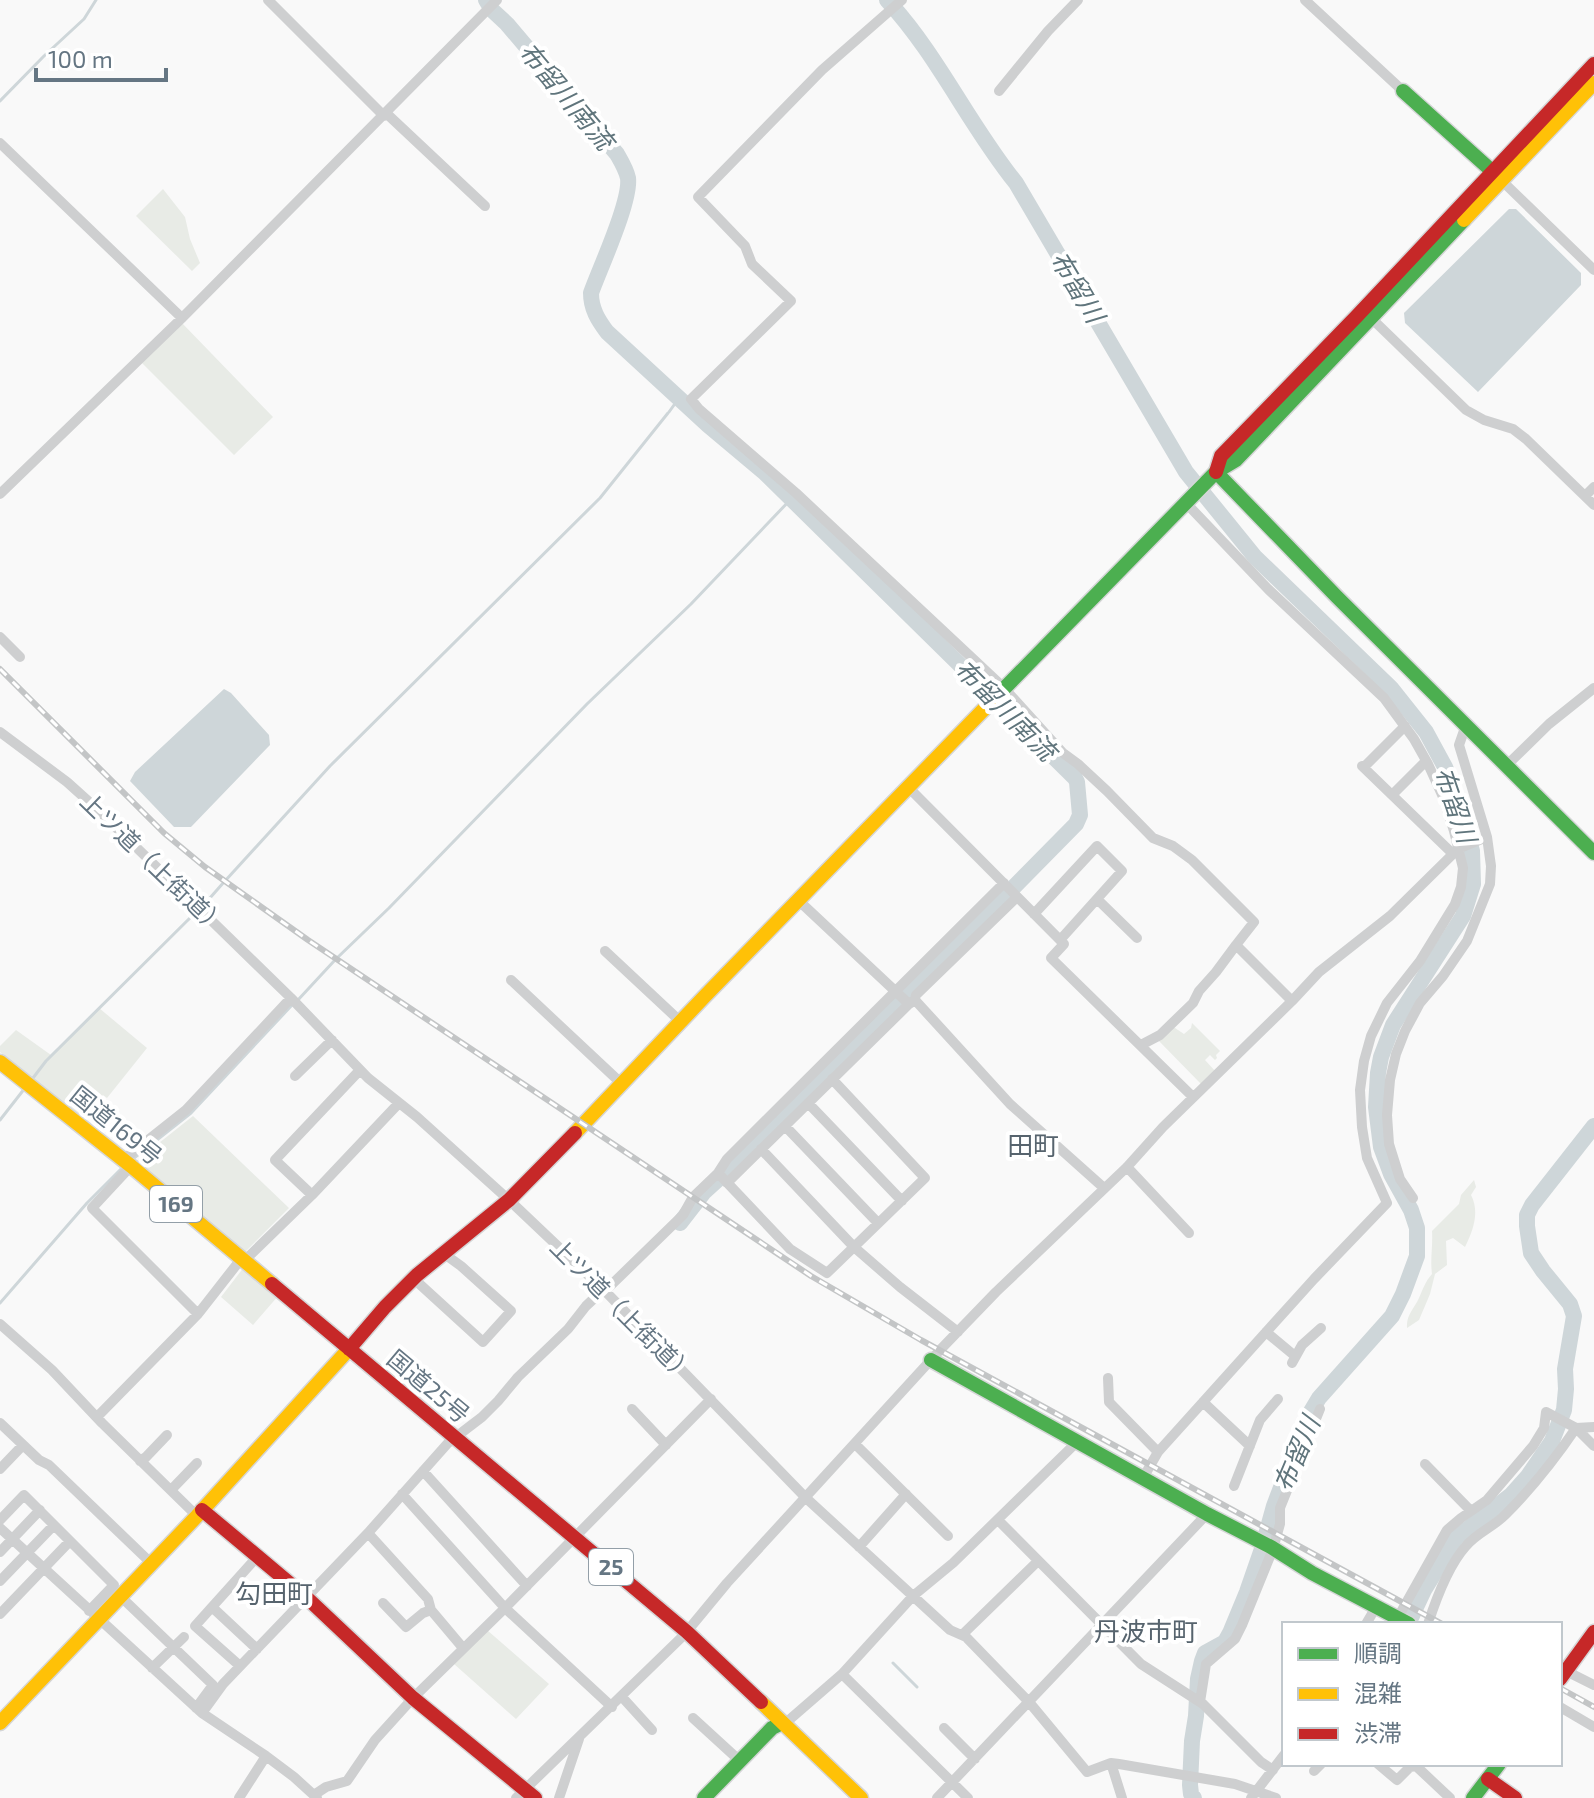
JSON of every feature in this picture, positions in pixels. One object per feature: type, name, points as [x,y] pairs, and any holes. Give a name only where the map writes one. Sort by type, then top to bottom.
[{"type":"main road","points":[[1498,176],[1593,66]]},
{"type":"main road","points":[[2,1716],[94,1615],[120,1596],[199,1513],[385,1307],[443,1253],[509,1200],[1214,474],[1236,460],[1366,314],[1498,176],[1594,83]]},
{"type":"main road","points":[[1403,91],[1498,176]]},
{"type":"main road","points":[[1214,474],[1594,853]]},
{"type":"main road","name":"国道169号","points":[[0,1062],[127,1163],[349,1349]]},
{"type":"main road","name":"国道25号","points":[[349,1349],[687,1632],[861,1798]]},
{"type":"main road","points":[[931,1360],[1400,1621]]},
{"type":"main road","points":[[199,1513],[306,1597],[413,1698],[525,1795]]},
{"type":"main road","points":[[1563,1675],[1594,1632]]},
{"type":"main road","points":[[704,1798],[772,1728],[782,1723]]},
{"type":"main road","points":[[1473,1798],[1498,1766]]},
{"type":"main road","points":[[1488,1779],[1515,1798]]},
{"type":"street","points":[[268,0],[485,206]]},
{"type":"street","points":[[0,494],[182,318],[497,0]]},
{"type":"street","points":[[902,0],[822,70],[698,197],[745,246],[752,264],[791,301],[691,399],[796,493],[1153,838],[1173,846],[1192,860],[1254,922],[1199,991],[1193,1003],[1160,1035],[1141,1045]]},
{"type":"street","points":[[999,91],[1078,0]]},
{"type":"street","points":[[1305,0],[1403,91]]},
{"type":"street","points":[[0,143],[182,318]]},
{"type":"street","points":[[1498,176],[1594,270]]},
{"type":"street","points":[[1366,314],[1466,410],[1484,420],[1513,429],[1594,505]]},
{"type":"street","points":[[1585,496],[1594,487]]},
{"type":"street","points":[[1143,1478],[1158,1452],[1387,1203],[1367,1158],[1360,1090],[1364,1061],[1371,1036],[1387,1003],[1420,961],[1455,904],[1463,868],[1443,797],[1405,726],[1384,698],[1269,590],[1189,501]]},
{"type":"street","points":[[0,637],[20,657]]},
{"type":"street","points":[[1507,765],[1549,724],[1594,688]]},
{"type":"street","points":[[1413,1198],[1400,1179],[1389,1144],[1387,1115],[1396,1054],[1420,1003],[1467,941],[1490,884],[1491,866],[1485,838],[1459,745],[1466,725]]},
{"type":"street","points":[[1405,726],[1363,767],[1457,850]]},
{"type":"street","name":"上ツ道（上街道）","points":[[0,732],[95,807],[291,998],[360,1070],[509,1200],[604,1290],[806,1498],[950,1630],[966,1637],[1029,1702],[1087,1772],[1111,1763],[1235,1784],[1262,1795]]},
{"type":"street","points":[[1392,795],[1426,761]]},
{"type":"street","points":[[909,788],[1064,944],[1051,958],[1193,1097]]},
{"type":"street","points":[[525,1795],[687,1632],[727,1583],[931,1360],[1018,1270],[1127,1167],[1163,1127],[1319,972],[1390,916],[1457,850],[1485,838]]},
{"type":"street","points":[[1034,914],[1097,846],[1122,871],[1060,940]]},
{"type":"street","points":[[199,1710],[455,1438],[482,1417],[568,1329],[586,1306],[683,1215],[693,1197],[718,1173],[727,1159],[1004,883]]},
{"type":"street","points":[[727,1183],[1017,897]]},
{"type":"street","points":[[1097,899],[1137,938]]},
{"type":"street","points":[[798,900],[889,987],[912,1002],[1010,1104],[1104,1188]]},
{"type":"street","points":[[1236,945],[1292,1001]]},
{"type":"street","points":[[605,951],[681,1022]]},
{"type":"street","points":[[511,980],[622,1084]]},
{"type":"street","points":[[198,1314],[92,1208],[127,1163],[186,1110],[291,998]]},
{"type":"street","points":[[295,1076],[332,1040]]},
{"type":"street","points":[[312,1195],[275,1160],[360,1070]]},
{"type":"street","points":[[718,1173],[790,1249],[827,1273],[925,1178],[832,1079]]},
{"type":"street","points":[[97,1417],[198,1314],[243,1260],[312,1195],[399,1103]]},
{"type":"street","points":[[808,1103],[902,1201]]},
{"type":"street","points":[[785,1126],[878,1223]]},
{"type":"street","points":[[761,1149],[854,1247],[958,1332]]},
{"type":"street","points":[[1127,1167],[1189,1233]]},
{"type":"street","points":[[414,1279],[483,1342],[511,1311],[443,1253]]},
{"type":"street","points":[[0,1324],[52,1370],[140,1461],[199,1513]]},
{"type":"street","points":[[1266,1332],[1294,1360],[1302,1345],[1321,1328]]},
{"type":"street","points":[[1108,1378],[1109,1402],[1158,1452]]},
{"type":"street","points":[[0,1528],[199,1710],[266,1756],[315,1797],[326,1787],[347,1781],[375,1740],[413,1698],[711,1399]]},
{"type":"street","points":[[1234,1486],[1260,1420],[1278,1399]]},
{"type":"street","points":[[1203,1402],[1250,1446]]},
{"type":"street","points":[[632,1409],[666,1445]]},
{"type":"street","points":[[1197,1700],[1209,1659],[1235,1639],[1242,1625],[1280,1524],[1280,1508],[1320,1409]]},
{"type":"street","points":[[1400,1621],[1447,1530],[1487,1500],[1533,1446],[1544,1428],[1546,1412],[1573,1427],[1594,1446]]},
{"type":"street","points":[[0,1423],[39,1460],[49,1465],[151,1563]]},
{"type":"street","points":[[1573,1427],[1594,1427]]},
{"type":"street","points":[[1429,1622],[1443,1584],[1464,1547],[1503,1518],[1558,1453],[1573,1427]]},
{"type":"street","points":[[140,1461],[167,1435]]},
{"type":"street","points":[[782,1723],[842,1674],[913,1596],[953,1563],[1078,1441]]},
{"type":"street","points":[[855,1444],[948,1536]]},
{"type":"street","points":[[0,1469],[23,1445]]},
{"type":"street","points":[[171,1490],[197,1463]]},
{"type":"street","points":[[1425,1464],[1471,1511]]},
{"type":"street","points":[[423,1471],[527,1586]]},
{"type":"street","points":[[402,1494],[505,1608],[612,1707]]},
{"type":"street","points":[[859,1547],[906,1494]]},
{"type":"street","points":[[0,1520],[24,1495],[40,1510],[114,1585],[94,1615]]},
{"type":"street","points":[[0,1552],[40,1510]]},
{"type":"street","points":[[937,1798],[1207,1514]]},
{"type":"street","points":[[998,1520],[1141,1664],[1197,1700],[1273,1770]]},
{"type":"street","points":[[0,1581],[54,1525]]},
{"type":"street","points":[[368,1533],[428,1599],[431,1610],[463,1648]]},
{"type":"street","points":[[2,1608],[70,1541]]},
{"type":"street","points":[[240,1666],[195,1626],[257,1557]]},
{"type":"street","points":[[962,1635],[1038,1561]]},
{"type":"street","points":[[120,1596],[213,1685],[199,1710]]},
{"type":"street","points":[[383,1603],[406,1627],[431,1610]]},
{"type":"street","points":[[212,1607],[257,1649]]},
{"type":"street","points":[[1367,1622],[1376,1607]]},
{"type":"street","points":[[152,1668],[184,1637]]},
{"type":"street","points":[[842,1674],[968,1798]]},
{"type":"street","points":[[1563,1675],[1594,1685]]},
{"type":"street","points":[[622,1697],[652,1730]]},
{"type":"street","points":[[1562,1708],[1594,1727]]},
{"type":"street","points":[[693,1718],[740,1761]]},
{"type":"street","points":[[944,1728],[975,1759]]},
{"type":"street","points":[[559,1798],[580,1737]]},
{"type":"street","points":[[239,1798],[266,1756]]},
{"type":"street","points":[[1262,1795],[1282,1758]]},
{"type":"street","points":[[1111,1763],[1122,1798]]},
{"type":"street","points":[[1380,1766],[1397,1780],[1410,1767],[1416,1766],[1450,1798]]},
{"type":"shaded area","points":[[163,189],[185,217],[200,263],[192,271],[136,216]]},
{"type":"shaded area","points":[[1509,209],[1516,209],[1581,273],[1581,285],[1478,392],[1405,323],[1404,313]]},
{"type":"shaded area","points":[[181,322],[273,417],[234,455],[141,362]]},
{"type":"shaded area","points":[[224,689],[269,735],[270,745],[191,827],[174,827],[130,781],[135,772]]},
{"type":"shaded area","points":[[99,1008],[147,1048],[107,1098],[103,1095],[84,1118],[0,1052],[0,1046],[16,1030],[51,1055]]},
{"type":"shaded area","points":[[1192,1023],[1220,1051],[1215,1060],[1210,1055],[1205,1060],[1216,1072],[1202,1085],[1157,1039],[1172,1026],[1184,1034]]},
{"type":"shaded area","points":[[193,1116],[289,1208],[243,1254],[135,1162]]},
{"type":"shaded area","points":[[1474,1180],[1476,1187],[1471,1195],[1475,1215],[1468,1241],[1465,1247],[1453,1238],[1446,1241],[1447,1265],[1435,1274],[1419,1320],[1407,1328],[1409,1316],[1432,1274],[1432,1231],[1459,1204],[1461,1195]]},
{"type":"shaded area","points":[[244,1267],[279,1295],[253,1325],[221,1297]]},
{"type":"shaded area","points":[[487,1630],[549,1684],[516,1719],[454,1664]]},
{"type":"waterway","points":[[0,101],[84,19],[96,0]]},
{"type":"waterway","name":"布留川南流","points":[[486,0],[617,154],[626,171],[628,189],[625,202],[591,293],[596,314],[607,332],[764,472],[1077,782],[1080,815],[1076,824],[887,1016],[704,1192],[680,1223]]},
{"type":"waterway","name":"布留川","points":[[887,0],[922,44],[1016,183],[1186,472],[1255,557],[1391,688],[1426,732],[1455,792],[1472,851],[1473,884],[1463,916],[1393,1025],[1378,1073],[1376,1107],[1381,1147],[1417,1228],[1417,1256],[1392,1316],[1319,1398],[1307,1418],[1230,1633],[1225,1642],[1205,1653],[1198,1679],[1192,1741],[1190,1785],[1194,1798]]},
{"type":"waterway","points":[[669,412],[679,398]]},
{"type":"waterway","points":[[225,881],[330,766],[600,498],[668,413]]},
{"type":"waterway","points":[[337,958],[587,704],[691,604],[791,499]]},
{"type":"waterway","points":[[202,907],[224,882]]},
{"type":"waterway","points":[[33,1078],[46,1061],[196,912]]},
{"type":"waterway","points":[[297,1001],[335,960]]},
{"type":"waterway","points":[[134,1158],[191,1113],[292,1005]]},
{"type":"waterway","points":[[0,1120],[25,1088]]},
{"type":"waterway","points":[[1409,1622],[1424,1590],[1456,1538],[1511,1495],[1528,1476],[1552,1441],[1564,1410],[1565,1369],[1574,1316],[1570,1304],[1531,1253],[1527,1215],[1594,1126]]},
{"type":"waterway","points":[[0,1303],[87,1203],[121,1169]]},
{"type":"waterway","points":[[893,1663],[917,1687]]},
{"type":"railway","points":[[0,669],[164,833],[205,867],[308,940],[811,1276],[921,1340],[1438,1622]]},
{"type":"railway","points":[[1562,1689],[1594,1707]]},
{"type":"traffic: fast","points":[[1403,91],[1493,172]]},
{"type":"traffic: fast","points":[[990,703],[1216,472],[1236,460],[1464,220]]},
{"type":"traffic: fast","points":[[1216,472],[1594,853]]},
{"type":"traffic: fast","points":[[931,1360],[1405,1622]]},
{"type":"traffic: fast","points":[[704,1798],[772,1728],[782,1723]]},
{"type":"traffic: fast","points":[[1473,1798],[1497,1766]]},
{"type":"traffic: slow","points":[[1464,220],[1594,83]]},
{"type":"traffic: slow","points":[[575,1133],[990,703]]},
{"type":"traffic: slow","points":[[0,1062],[272,1284]]},
{"type":"traffic: slow","points":[[0,1723],[197,1516],[349,1349]]},
{"type":"traffic: slow","points":[[761,1702],[861,1798]]},
{"type":"traffic: jam","points":[[1216,472],[1221,456],[1594,64]]},
{"type":"traffic: jam","points":[[349,1349],[417,1275],[509,1200],[575,1133]]},
{"type":"traffic: jam","points":[[272,1284],[687,1632],[761,1702]]},
{"type":"traffic: jam","points":[[202,1510],[306,1597],[413,1698],[535,1798]]},
{"type":"traffic: jam","points":[[1562,1676],[1594,1632]]},
{"type":"traffic: jam","points":[[1488,1779],[1515,1798]]},
{"type":"district","name":"田町","points":[[1033,1146]]},
{"type":"district","name":"勾田町","points":[[274,1594]]},
{"type":"district","name":"丹波市町","points":[[1146,1632]]}]
